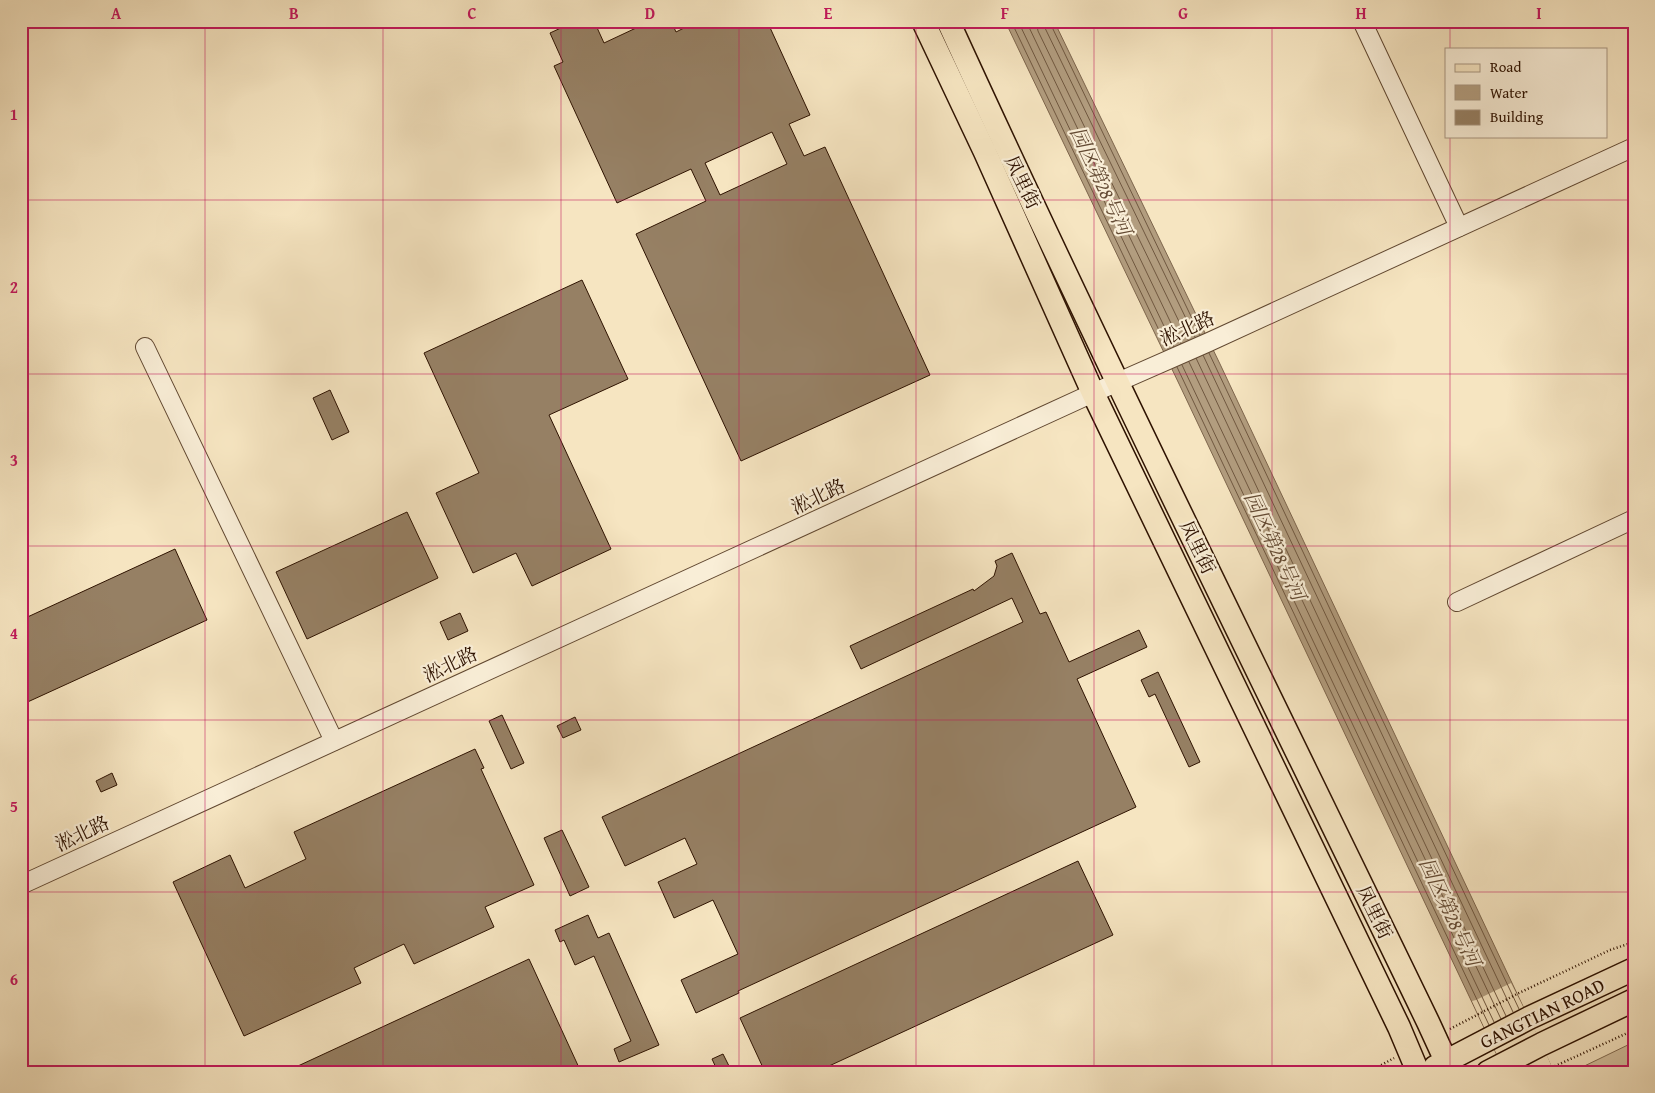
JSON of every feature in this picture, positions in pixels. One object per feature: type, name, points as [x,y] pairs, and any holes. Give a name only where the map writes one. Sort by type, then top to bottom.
[{"type":"main road","name":"凤里街","points":[[923,21],[985,152],[1093,393],[1399,1026],[1418,1072]]},
{"type":"main road","name":"凤里街","points":[[948,21],[1118,382],[1449,1066]]},
{"type":"main road","name":"GANGTIAN ROAD","points":[[1425,1072],[1449,1066],[1489,1038],[1634,969]]},
{"type":"main road","name":"GANGTIAN ROAD","points":[[1495,1068],[1634,1000]]},
{"type":"street","points":[[1362,21],[1459,227]]},
{"type":"street","name":"淞北路","points":[[21,885],[1634,147]]},
{"type":"street","points":[[145,347],[334,741]]},
{"type":"street","points":[[1457,602],[1634,519]]},
{"type":"path","points":[[1478,1013],[1610,950],[1634,942]]},
{"type":"path","points":[[1542,1072],[1634,1030]]},
{"type":"shaded area","points":[[1634,1042],[1634,1072],[1572,1072]]},
{"type":"water","name":"园区第28号河","points":[[1005,21],[1054,21],[1220,364],[1554,1072],[1505,1072]]},
{"type":"pier","points":[[1511,983],[1554,1072],[1505,1072],[1472,1001]]},
{"type":"building","points":[[576,21],[594,21],[604,43],[651,21],[671,21],[676,32],[698,21],[767,21],[810,115],[789,124],[804,156],[825,147],[930,375],[741,461],[636,234],[706,201],[691,169],[617,203],[554,66],[563,62],[550,33]],"holes":[[[772,132],[787,164],[720,195],[705,163]]]},
{"type":"building","points":[[582,280],[628,379],[549,415],[611,549],[532,586],[516,553],[473,573],[436,493],[479,473],[424,353]]},
{"type":"building","points":[[330,390],[349,432],[332,440],[313,398]]},
{"type":"building","points":[[407,512],[438,578],[307,639],[276,572]]},
{"type":"building","points":[[175,549],[207,620],[21,705],[21,620]]},
{"type":"building","points":[[1012,553],[1040,614],[1046,612],[1069,662],[1139,630],[1147,647],[1077,679],[1136,807],[738,991],[739,993],[696,1013],[681,980],[738,954],[713,900],[674,918],[658,882],[697,864],[685,838],[625,866],[602,817],[1023,622],[1012,598],[861,669],[850,646],[973,589],[974,591],[994,576],[997,566],[995,561]]},
{"type":"building","points":[[460,613],[468,631],[448,640],[440,622]]},
{"type":"building","points":[[1158,672],[1200,762],[1189,767],[1155,694],[1149,697],[1141,680]]},
{"type":"building","points":[[502,715],[524,763],[511,769],[489,721]]},
{"type":"building","points":[[575,717],[581,730],[563,738],[557,726]]},
{"type":"building","points":[[475,749],[484,768],[481,769],[534,885],[485,907],[494,927],[414,964],[404,944],[354,968],[361,983],[244,1036],[173,882],[230,855],[245,888],[306,859],[294,832]]},
{"type":"building","points":[[112,773],[117,785],[101,792],[96,781]]},
{"type":"building","points":[[562,830],[589,887],[570,896],[544,838]]},
{"type":"building","points":[[1078,861],[1113,935],[816,1072],[765,1072],[740,1018]]},
{"type":"building","points":[[588,915],[598,938],[609,933],[659,1045],[619,1062],[614,1049],[631,1041],[594,956],[575,965],[564,940],[560,942],[555,930]]},
{"type":"building","points":[[529,959],[581,1072],[285,1072]]},
{"type":"building","points":[[723,1054],[732,1072],[718,1072],[712,1059]]}]
